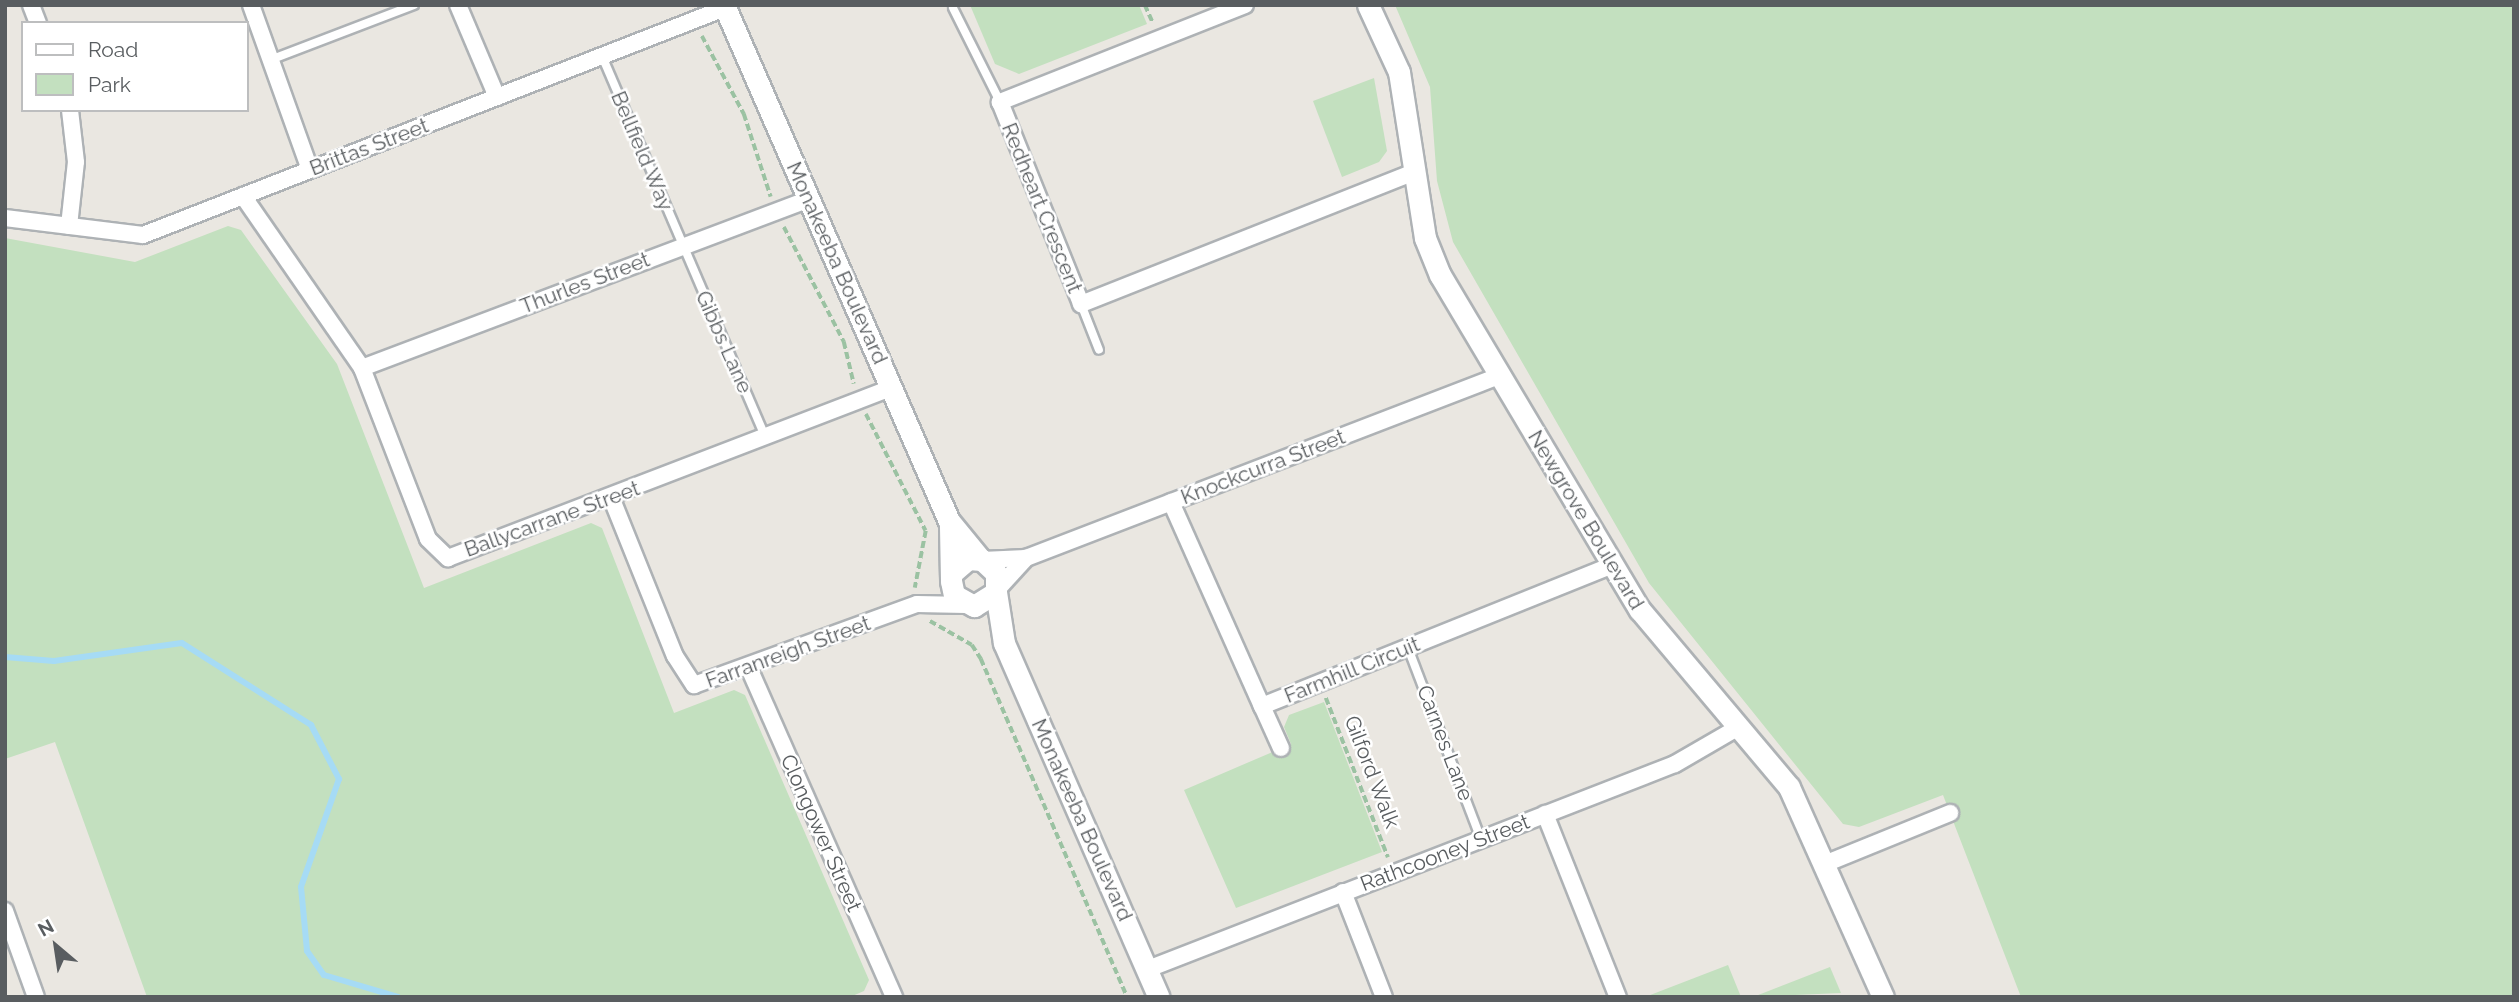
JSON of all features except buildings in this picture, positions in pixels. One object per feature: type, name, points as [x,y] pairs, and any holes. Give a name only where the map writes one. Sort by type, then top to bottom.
[{"type":"street","points":[[250,5],[310,170]]},
{"type":"street","points":[[458,5],[497,97]]},
{"type":"street","name":"Redheart Crescent","points":[[1245,5],[1000,102],[1081,304],[1414,172]]},
{"type":"street","name":"Newgrove Boulevard","points":[[1368,5],[1399,72],[1424,238],[1440,275],[1611,566],[1737,728],[1789,787],[1826,863],[1883,997]]},
{"type":"street","name":"Brittas Street","points":[[5,218],[143,235],[724,6]]},
{"type":"street","name":"Monakeeba Boulevard","points":[[724,6],[950,521],[982,560]]},
{"type":"street","points":[[69,226],[76,162],[70,112]]},
{"type":"street","name":"Ballycarrane Street","points":[[243,196],[362,368],[428,539],[448,558],[891,388]]},
{"type":"street","name":"Thurles Street","points":[[362,368],[808,200]]},
{"type":"street","name":"Knockcurra Street","points":[[982,560],[1026,558],[1499,376]]},
{"type":"street","name":"Farranreigh Street","points":[[611,497],[686,679],[706,685],[920,603],[952,573]]},
{"type":"street","name":"Farmhill Circuit","points":[[1171,502],[1262,706],[1611,566]]},
{"type":"street","name":"Monakeeba Boulevard","points":[[950,521],[952,573]]},
{"type":"street","name":"Knockcurra Street","points":[[996,592],[1026,558]]},
{"type":"street","points":[[968,559],[982,560],[996,572],[996,592],[987,603],[966,605],[954,595],[952,573],[968,559]]},
{"type":"street","name":"Monakeeba Boulevard","points":[[996,592],[1004,643],[1159,997]]},
{"type":"street","name":"Farranreigh Street","points":[[920,603],[966,605]]},
{"type":"street","name":"Monakeeba Boulevard","points":[[966,605],[1004,643]]},
{"type":"street","name":"Clongower Street","points":[[749,668],[891,996]]},
{"type":"street","points":[[1262,706],[1280,748]]},
{"type":"street","name":"Rathcooney Street","points":[[1148,970],[1675,764],[1737,728]]},
{"type":"street","points":[[1826,863],[1950,813]]},
{"type":"street","points":[[1545,814],[1618,997]]},
{"type":"street","points":[[1343,892],[1384,997]]},
{"type":"street","points":[[5,911],[36,997]]},
{"type":"lane","points":[[270,60],[414,5]]},
{"type":"lane","points":[[953,8],[1000,102]]},
{"type":"lane","name":"Bellfield Way","points":[[602,56],[682,247]]},
{"type":"lane","name":"Gibbs Lane","points":[[682,247],[765,437]]},
{"type":"lane","points":[[1081,304],[1099,350]]},
{"type":"lane","name":"Carnes Lane","points":[[1408,648],[1482,839]]},
{"type":"path","points":[[694,19],[744,114],[777,211],[844,342],[860,400],[926,531],[914,585],[920,603],[932,626],[972,645],[981,659],[1127,997]]},
{"type":"path","name":"Gilford Walk","points":[[1320,683],[1395,873]]},
{"type":"green space","points":[[970,5],[1139,5],[1147,24],[1019,74],[995,64]]},
{"type":"green space","points":[[1395,5],[2514,5],[2514,997],[2021,997],[1943,795],[1859,827],[1843,824],[1649,583],[1453,242],[1437,181],[1430,87]]},
{"type":"green space","points":[[1374,78],[1387,151],[1379,162],[1342,177],[1313,101]]},
{"type":"green space","points":[[228,226],[241,230],[337,364],[424,588],[591,523],[602,528],[674,713],[734,690],[745,695],[869,980],[864,991],[850,997],[147,997],[55,742],[5,759],[5,238],[135,262]]},
{"type":"green space","points":[[1324,702],[1382,852],[1236,908],[1184,790],[1291,744],[1284,727],[1289,715]]},
{"type":"green space","points":[[1728,965],[1741,997],[1645,997]]},
{"type":"green space","points":[[1830,967],[1841,993],[1753,997]]},
{"type":"waterway","points":[[5,657],[54,661],[182,643],[311,725],[339,779],[301,887],[307,951],[324,975],[398,997]]}]
